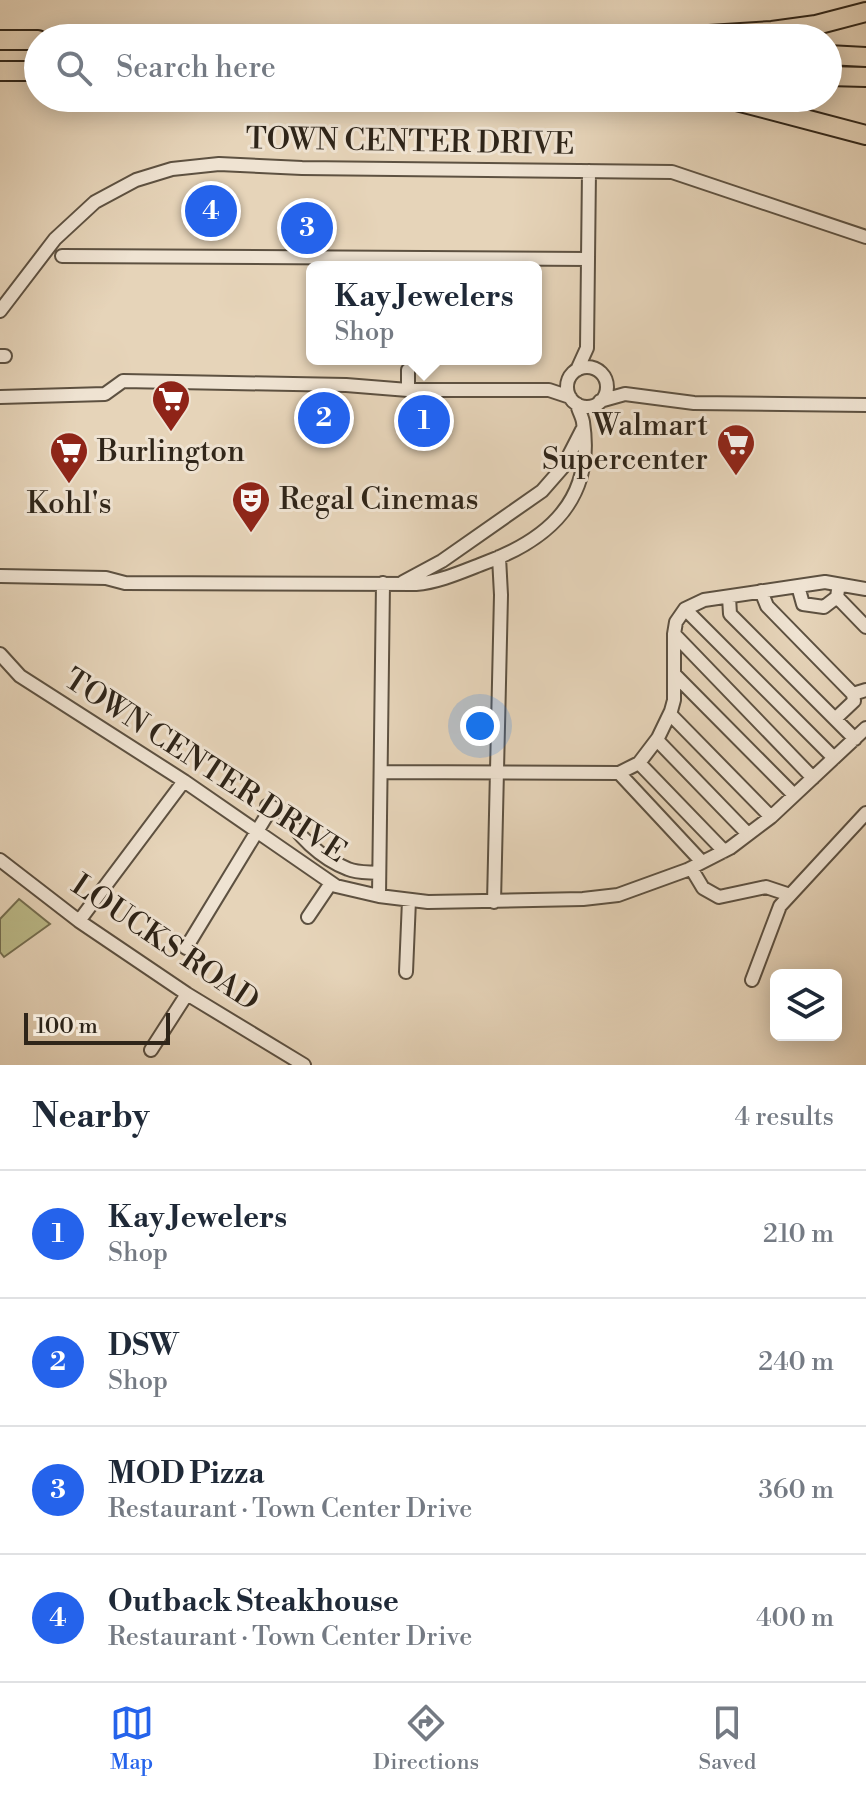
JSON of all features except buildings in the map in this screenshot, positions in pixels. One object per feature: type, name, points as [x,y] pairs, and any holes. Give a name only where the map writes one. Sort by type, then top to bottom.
[{"type":"highway","points":[[820,24],[866,12]]},
{"type":"highway","points":[[0,40],[24,40]]},
{"type":"highway","points":[[842,56],[866,57]]},
{"type":"highway","points":[[0,71],[24,71]]},
{"type":"highway","points":[[842,76],[866,77]]},
{"type":"highway","points":[[778,112],[866,135]]},
{"type":"street","name":"TOWN CENTER DRIVE","points":[[0,311],[55,239],[95,202],[136,180],[172,169],[219,164],[302,168],[672,172],[866,237]]},
{"type":"street","points":[[0,576],[106,578],[125,583],[425,583],[499,557],[539,536],[556,523],[576,494],[583,465],[585,442],[582,426],[567,388],[587,348],[589,171]]},
{"type":"street","points":[[62,256],[588,259]]},
{"type":"street","points":[[403,582],[537,495],[555,478],[569,457],[582,426],[606,393],[603,376],[587,348]]},
{"type":"street","points":[[549,390],[587,367],[625,394]]},
{"type":"street","points":[[408,370],[408,390]]},
{"type":"street","points":[[0,397],[105,394],[123,381],[346,385],[408,390],[549,390],[586,407],[625,394],[694,403],[866,405]]},
{"type":"street","points":[[569,457],[583,465]]},
{"type":"street","points":[[452,553],[463,571]]},
{"type":"street","points":[[494,902],[501,595],[499,557]]},
{"type":"street","points":[[381,772],[619,773],[639,763],[657,740],[674,700],[676,622],[685,609],[704,600],[825,582],[838,591],[866,627]]},
{"type":"street","points":[[379,896],[383,583]]},
{"type":"street","points":[[798,586],[803,604],[824,607],[838,591],[866,589]]},
{"type":"street","points":[[761,591],[767,606],[853,694],[854,701],[835,719]]},
{"type":"street","points":[[729,597],[730,614],[855,739]]},
{"type":"street","points":[[685,609],[834,758]]},
{"type":"street","points":[[674,634],[813,778]]},
{"type":"street","name":"TOWN CENTER DRIVE","points":[[0,654],[20,676],[184,781],[331,883],[379,896],[409,900],[551,902],[618,895],[724,851],[771,817],[866,728]]},
{"type":"street","points":[[674,674],[794,795]]},
{"type":"street","points":[[853,694],[866,690]]},
{"type":"street","points":[[670,714],[771,817]]},
{"type":"street","points":[[657,740],[748,834]]},
{"type":"street","points":[[639,763],[724,851]]},
{"type":"street","points":[[619,773],[696,865],[703,888],[719,897],[766,887],[790,895]]},
{"type":"street","points":[[79,921],[184,781]]},
{"type":"street","points":[[186,948],[267,815],[267,806],[282,810],[293,828],[319,853],[350,870],[379,873]]},
{"type":"street","points":[[752,980],[774,918],[790,895],[866,813]]},
{"type":"street","name":"LOUCKS ROAD","points":[[0,860],[79,921],[187,994],[304,1065]]},
{"type":"street","points":[[308,917],[331,883]]},
{"type":"street","points":[[406,972],[409,900]]},
{"type":"street","points":[[151,1050],[187,994]]},
{"type":"shaded area","points":[[19,899],[50,924],[4,957],[0,952],[0,919]]},
{"type":"place","name":"Outback Steakhouse","points":[[211,211]]},
{"type":"place","name":"MOD Pizza","points":[[307,228]]},
{"type":"place","name":"DSW","points":[[324,418]]},
{"type":"place","name":"Kay Jewelers","points":[[424,421]]},
{"type":"place","name":"Burlington","points":[[171,433]]},
{"type":"place","name":"Walmart Supercenter","points":[[736,477]]},
{"type":"place","name":"Kohl's","points":[[69,485]]},
{"type":"place","name":"Regal Cinemas","points":[[251,534]]}]
